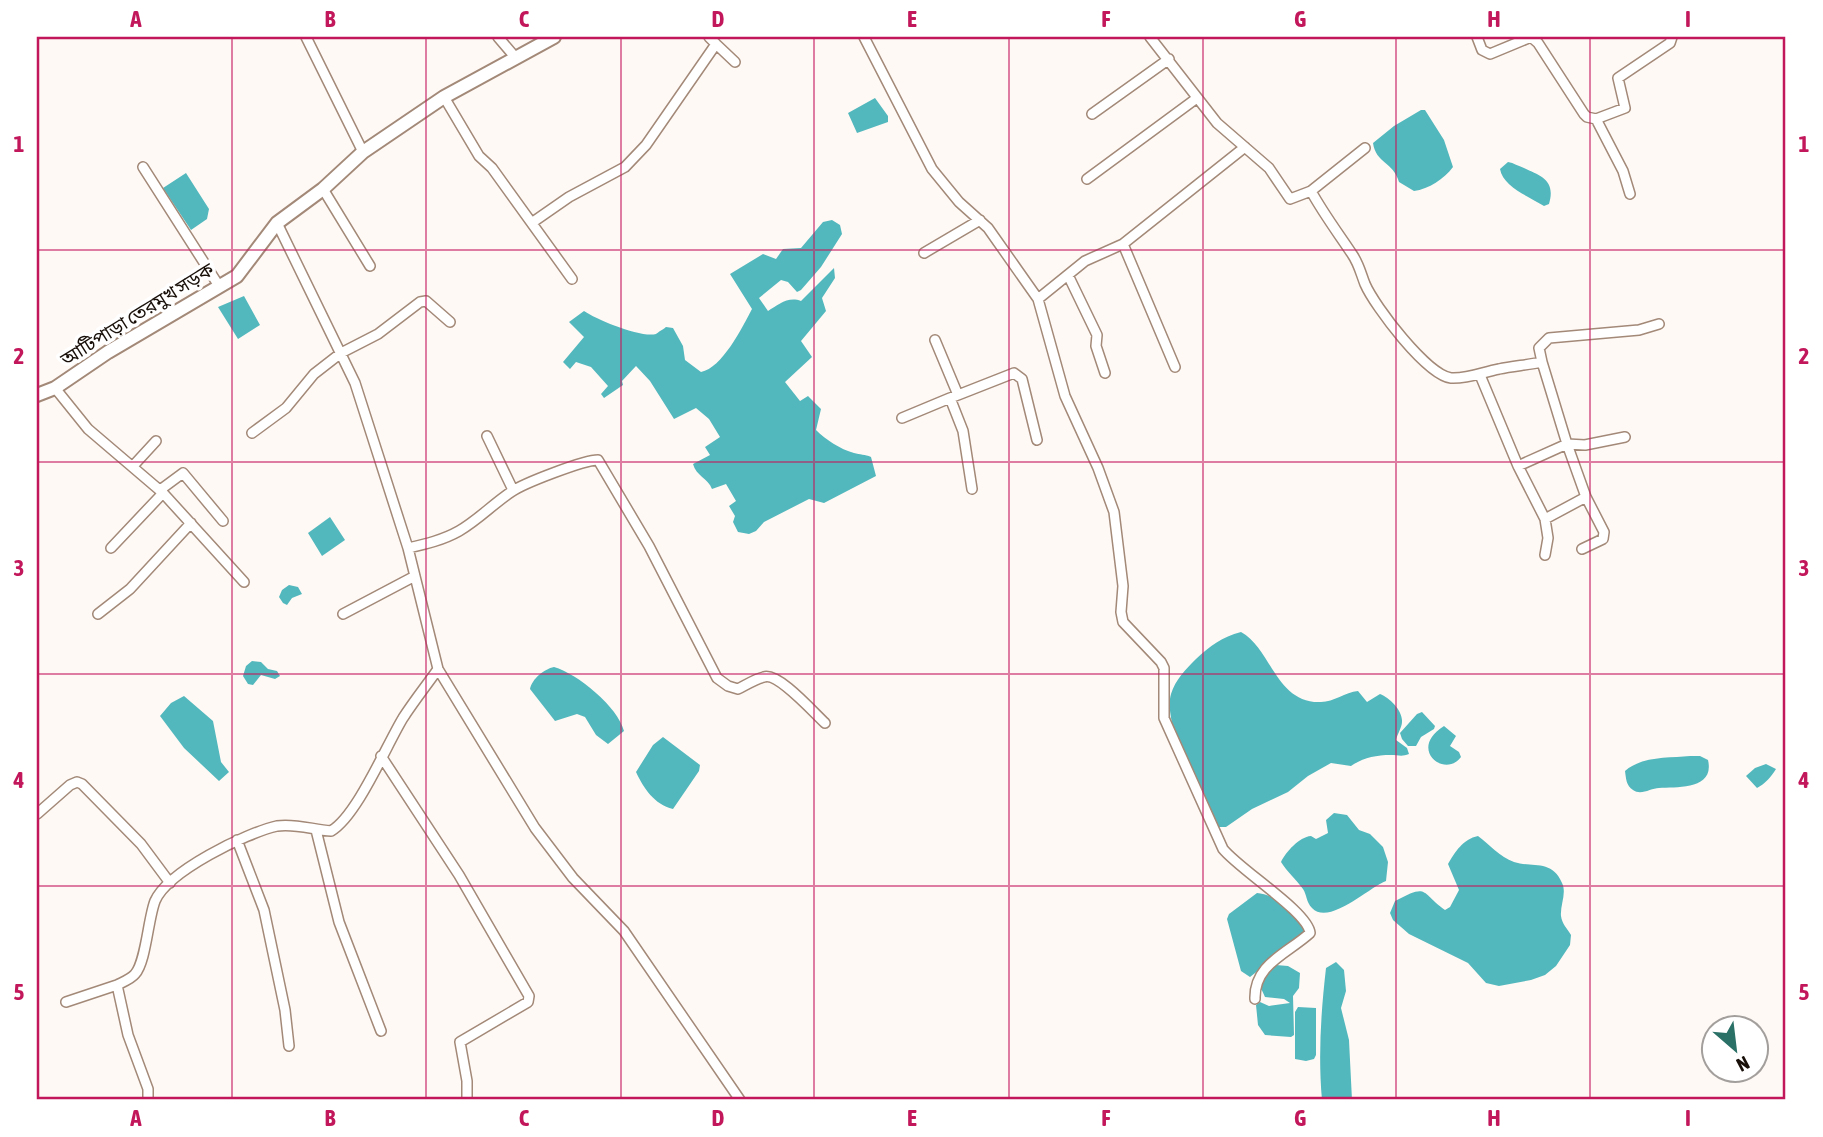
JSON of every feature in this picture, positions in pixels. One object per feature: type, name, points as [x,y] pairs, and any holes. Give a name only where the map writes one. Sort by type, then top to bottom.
[{"type":"main road","name":"আটিপাড়া তেরমুখ সড়ক","points":[[37,395],[55,388],[108,352],[237,276],[277,223],[323,188],[363,152],[444,97],[554,37]]},
{"type":"street","points":[[320,37],[308,40],[363,152]]},
{"type":"street","points":[[498,37],[515,57]]},
{"type":"street","points":[[863,37],[932,169],[959,202],[998,240],[1038,299],[1065,396],[1098,468],[1114,512],[1123,586],[1123,622],[1164,668],[1164,718],[1223,849],[1239,866],[1291,907],[1309,925],[1310,933],[1257,977],[1254,985],[1255,999]]},
{"type":"street","points":[[1150,37],[1217,123],[1269,168],[1290,199],[1311,191],[1365,148]]},
{"type":"street","points":[[1477,37],[1482,50],[1490,54],[1531,37],[1538,43],[1584,114],[1596,119],[1625,108],[1618,78],[1670,43],[1672,37]]},
{"type":"street","points":[[533,222],[569,197],[625,167],[646,145],[712,40],[735,62]]},
{"type":"street","points":[[1092,114],[1169,59]]},
{"type":"street","points":[[444,97],[479,156],[492,168],[533,222],[572,279]]},
{"type":"street","points":[[1087,179],[1197,98]]},
{"type":"street","points":[[1596,119],[1623,171],[1630,194]]},
{"type":"street","points":[[1038,299],[1085,261],[1123,244],[1245,147]]},
{"type":"street","points":[[144,167],[219,286]]},
{"type":"street","points":[[323,188],[370,266]]},
{"type":"street","points":[[1311,191],[1326,218],[1353,255],[1365,284],[1407,342],[1433,369],[1450,378],[1480,375],[1497,369],[1542,362]]},
{"type":"street","points":[[924,253],[980,220]]},
{"type":"street","points":[[277,223],[355,383],[408,548],[438,669],[535,828],[573,878],[624,932],[740,1100]]},
{"type":"street","points":[[1123,244],[1175,368]]},
{"type":"street","points":[[1068,275],[1097,335],[1096,346],[1105,373]]},
{"type":"street","points":[[252,433],[286,408],[314,374],[341,353],[378,334],[420,302],[426,301],[450,322]]},
{"type":"street","points":[[1582,549],[1603,539],[1604,532],[1586,497],[1567,444],[1539,348],[1549,338],[1639,330],[1660,324]]},
{"type":"street","points":[[935,340],[954,396],[972,489]]},
{"type":"street","points":[[901,418],[1014,373],[1022,379],[1037,440]]},
{"type":"street","points":[[1480,375],[1518,466],[1545,520],[1548,538],[1545,555]]},
{"type":"street","points":[[55,388],[88,429],[162,492],[244,582]]},
{"type":"street","points":[[487,436],[513,490]]},
{"type":"street","points":[[1518,466],[1567,444],[1585,445],[1625,437]]},
{"type":"street","points":[[133,467],[156,441]]},
{"type":"street","points":[[408,548],[457,533],[513,490],[580,464],[598,460],[649,546],[717,678],[727,686],[738,689],[765,676],[771,676],[787,686],[825,723]]},
{"type":"street","points":[[111,548],[183,472],[222,521]]},
{"type":"street","points":[[1545,520],[1586,497]]},
{"type":"street","points":[[98,614],[130,589],[191,523]]},
{"type":"street","points":[[343,614],[415,576]]},
{"type":"street","points":[[66,1002],[130,979],[139,969],[155,903],[170,883],[222,847],[279,826],[331,831],[344,821],[405,716],[438,669]]},
{"type":"street","points":[[381,757],[459,875],[529,996],[528,1002],[460,1042],[467,1081],[467,1100]]},
{"type":"street","points":[[37,814],[70,785],[77,782],[82,784],[141,844],[170,883]]},
{"type":"street","points":[[316,830],[339,922],[381,1031]]},
{"type":"street","points":[[237,840],[264,910],[285,1010],[289,1046]]},
{"type":"street","points":[[117,985],[128,1034],[148,1089],[148,1100]]},
{"type":"water","points":[[875,98],[888,116],[888,122],[857,133],[848,113]]},
{"type":"water","points":[[1425,110],[1444,140],[1453,167],[1436,183],[1414,191],[1399,182],[1393,170],[1377,155],[1373,143],[1394,126]]},
{"type":"water","points":[[1508,162],[1546,180],[1551,196],[1549,204],[1544,206],[1506,181],[1500,169]]},
{"type":"water","points":[[186,173],[209,209],[207,219],[191,230],[163,188]]},
{"type":"water","points":[[832,220],[840,225],[842,234],[821,267],[801,290],[797,292],[788,282],[781,280],[759,298],[768,311],[787,300],[801,301],[834,268],[835,278],[822,298],[826,311],[801,341],[812,357],[785,382],[800,401],[808,396],[821,409],[816,430],[844,449],[871,457],[876,476],[824,503],[809,499],[764,522],[749,534],[738,532],[733,522],[735,516],[729,506],[736,501],[726,484],[712,489],[693,464],[710,455],[705,447],[720,437],[709,419],[696,408],[674,419],[650,381],[636,366],[622,381],[623,385],[604,398],[601,394],[608,386],[591,367],[576,362],[570,369],[563,362],[584,337],[569,322],[584,311],[630,331],[649,335],[666,327],[673,328],[683,346],[685,360],[701,372],[709,369],[724,355],[752,309],[730,274],[763,254],[776,259],[783,249],[801,248],[823,222]]},
{"type":"water","points":[[244,296],[260,325],[238,339],[218,307]]},
{"type":"water","points":[[330,517],[345,540],[322,556],[308,533]]},
{"type":"water","points":[[289,585],[298,587],[302,594],[292,598],[287,605],[279,597],[282,590]]},
{"type":"water","points":[[1241,632],[1260,650],[1284,685],[1306,700],[1326,702],[1358,691],[1367,702],[1380,694],[1388,699],[1398,709],[1402,718],[1396,740],[1407,748],[1409,754],[1374,756],[1351,766],[1331,763],[1288,792],[1252,809],[1226,827],[1219,827],[1215,824],[1177,741],[1172,723],[1171,694],[1181,675],[1201,654],[1222,639]]},
{"type":"water","points":[[252,661],[261,662],[268,669],[277,671],[280,676],[275,679],[261,675],[253,685],[248,684],[243,676],[246,666]]},
{"type":"water","points":[[554,667],[585,684],[606,702],[624,731],[608,744],[596,735],[585,717],[577,714],[555,721],[530,689],[539,675]]},
{"type":"water","points":[[184,696],[213,721],[221,762],[229,772],[219,781],[184,748],[160,716],[171,703]]},
{"type":"water","points":[[1422,712],[1435,726],[1434,729],[1421,737],[1416,746],[1408,746],[1400,733]]},
{"type":"water","points":[[1444,726],[1456,736],[1450,746],[1459,752],[1461,757],[1446,765],[1439,763],[1429,752],[1433,735]]},
{"type":"water","points":[[663,737],[700,765],[699,771],[673,809],[660,804],[650,795],[636,772],[653,745]]},
{"type":"water","points":[[1700,756],[1708,760],[1709,770],[1700,782],[1684,787],[1639,792],[1628,784],[1625,771],[1632,766],[1656,759]]},
{"type":"water","points":[[1766,764],[1776,769],[1768,780],[1757,788],[1746,776],[1755,768]]},
{"type":"water","points":[[1334,813],[1347,815],[1359,830],[1370,834],[1383,847],[1388,862],[1386,881],[1349,904],[1328,912],[1319,912],[1310,906],[1303,889],[1281,862],[1302,839],[1311,836],[1316,839],[1328,833],[1326,820]]},
{"type":"water","points":[[1478,836],[1509,860],[1553,870],[1562,883],[1564,891],[1561,916],[1571,935],[1570,945],[1556,966],[1545,975],[1499,986],[1486,983],[1468,963],[1409,934],[1393,920],[1390,913],[1395,901],[1414,892],[1423,892],[1445,910],[1450,907],[1459,890],[1448,864],[1464,843]]},
{"type":"water","points":[[1257,893],[1272,897],[1287,906],[1300,919],[1305,933],[1250,977],[1241,971],[1227,919],[1229,914]]},
{"type":"water","points":[[1336,962],[1344,970],[1346,991],[1341,1008],[1349,1040],[1352,1100],[1322,1100],[1320,1050],[1324,984],[1326,968]]},
{"type":"water","points":[[1276,965],[1288,966],[1300,973],[1299,988],[1293,996],[1294,1035],[1291,1037],[1265,1035],[1258,1025],[1256,1005],[1260,1002],[1269,1006],[1290,1003],[1284,999],[1265,997],[1259,984]]},
{"type":"water","points":[[1298,1007],[1316,1008],[1316,1055],[1314,1059],[1306,1061],[1295,1059],[1295,1012]]}]
